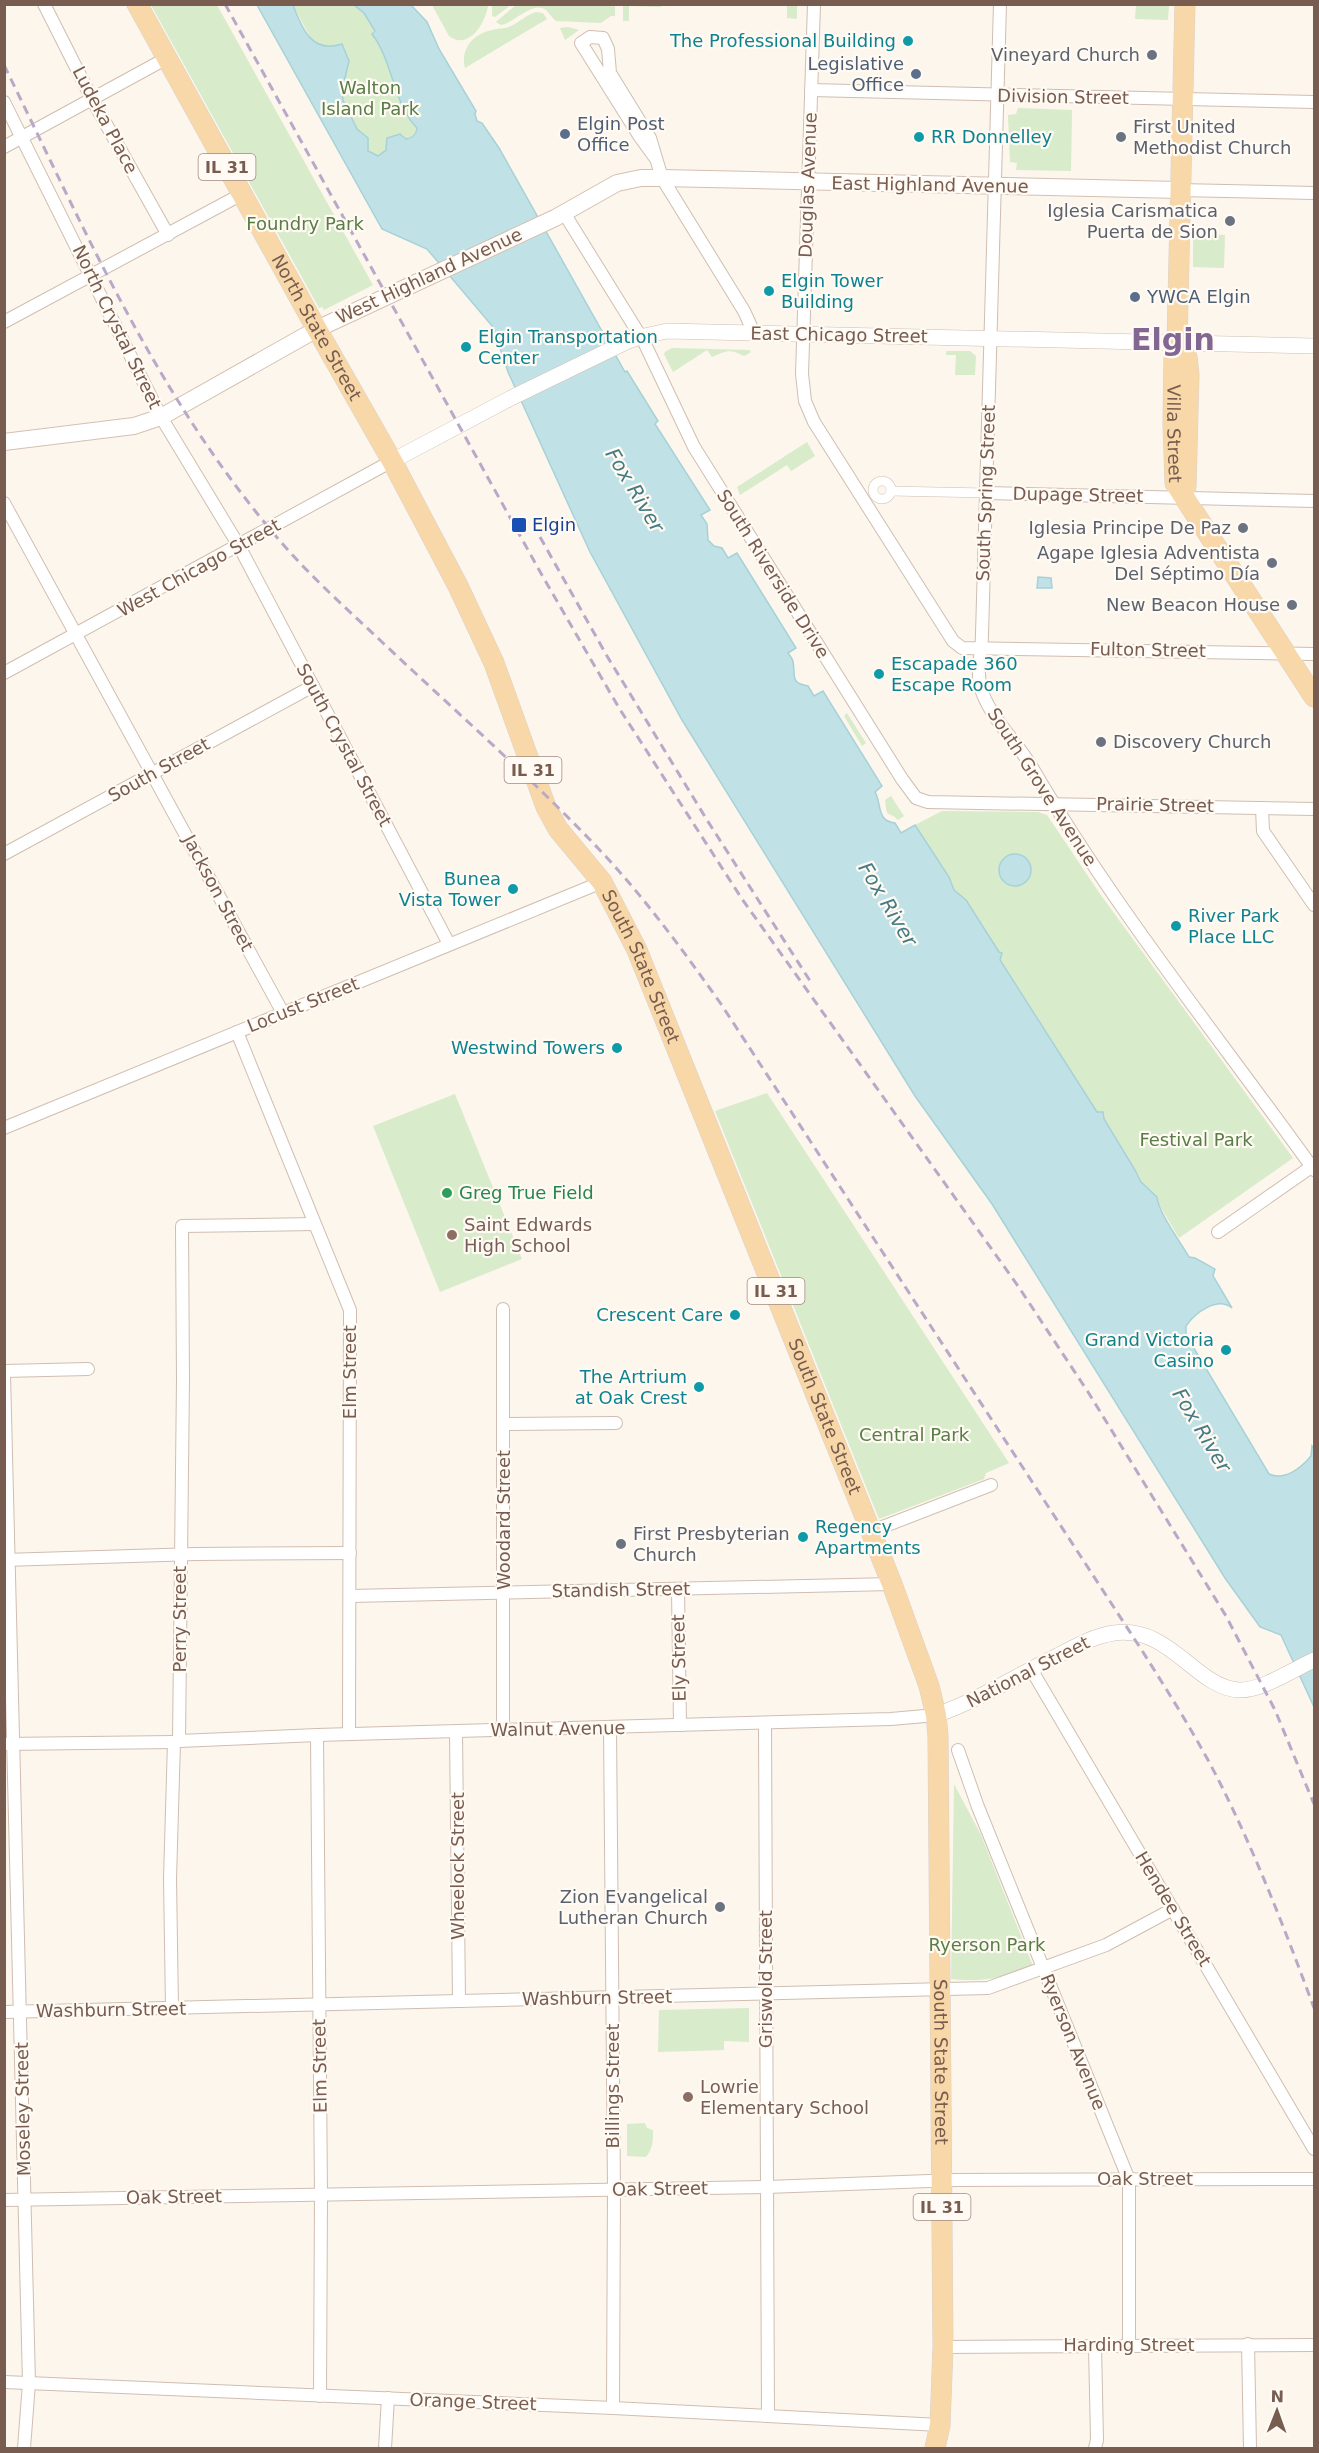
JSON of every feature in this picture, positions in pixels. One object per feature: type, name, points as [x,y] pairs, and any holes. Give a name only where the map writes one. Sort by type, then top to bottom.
[{"type":"main road","name":"North State Street","points":[[137,4],[317,329],[393,460]]},
{"type":"main road","name":"Villa Street","points":[[1185,4],[1177,343],[1174,357],[1175,483],[1288,653],[1314,697]]},
{"type":"main road","name":"East Highland Avenue","points":[[560,216],[617,183],[641,178],[1179,190]]},
{"type":"main road","name":"West Highland Avenue","points":[[4,442],[134,426],[161,417],[317,329],[560,216]]},
{"type":"main road","name":"South State Street","points":[[393,460],[477,624],[494,663],[546,807],[558,829],[602,882],[641,960],[872,1531],[930,1686],[936,1715],[942,1988],[943,2347],[940,2425],[935,2448]]},
{"type":"street","name":"Ludeka Place","points":[[44,4],[92,99],[168,235]]},
{"type":"street","name":"Douglas Avenue","points":[[814,4],[802,374],[805,401],[811,416],[867,494]]},
{"type":"street","name":"South Spring Street","points":[[982,648],[1000,4]]},
{"type":"street","points":[[656,159],[581,43],[590,37],[603,38],[606,42],[610,73],[647,133],[656,159],[662,178],[744,311],[754,333]]},
{"type":"street","points":[[4,147],[167,58]]},
{"type":"street","name":"Division Street","points":[[811,90],[1314,102]]},
{"type":"street","name":"North Crystal Street","points":[[4,102],[161,417],[239,546]]},
{"type":"street","name":"East Highland Avenue","points":[[1179,190],[1314,193]]},
{"type":"street","points":[[4,322],[242,194]]},
{"type":"street","name":"South Riverside Drive","points":[[560,216],[694,447],[902,779],[912,794],[923,801]]},
{"type":"street","name":"East Chicago Street","points":[[393,460],[511,398],[633,339],[667,331],[1314,346]]},
{"type":"street","name":"West Chicago Street","points":[[4,673],[393,460]]},
{"type":"street","points":[[867,494],[884,499],[891,491],[986,493]]},
{"type":"street","name":"Dupage Street","points":[[986,493],[1314,501]]},
{"type":"street","points":[[867,494],[953,641],[962,648],[982,648]]},
{"type":"street","name":"Jackson Street","points":[[4,503],[283,1013]]},
{"type":"street","name":"South Crystal Street","points":[[239,546],[449,944]]},
{"type":"street","name":"Fulton Street","points":[[982,648],[1314,654]]},
{"type":"street","name":"South Grove Avenue","points":[[982,648],[978,675],[984,695],[1024,754],[1088,861],[1314,1167]]},
{"type":"street","name":"South Street","points":[[4,854],[313,686]]},
{"type":"street","name":"Prairie Street","points":[[923,801],[1314,809]]},
{"type":"street","points":[[1262,808],[1263,831],[1314,905]]},
{"type":"street","name":"Locust Street","points":[[4,1128],[602,882]]},
{"type":"street","name":"Elm Street","points":[[237,1032],[350,1310],[349,1734]]},
{"type":"street","points":[[1218,1232],[1314,1167]]},
{"type":"street","name":"Perry Street","points":[[172,2008],[170,1879],[181,1638],[182,1226],[314,1224]]},
{"type":"street","name":"Woodard Street","points":[[503,1309],[503,1730]]},
{"type":"street","points":[[4,1372],[88,1369]]},
{"type":"street","name":"Moseley Street","points":[[4,1372],[9,1744],[20,2012],[29,2383],[24,2448]]},
{"type":"street","points":[[504,1424],[616,1422]]},
{"type":"street","points":[[872,1531],[991,1485]]},
{"type":"street","points":[[7,1560],[350,1553]]},
{"type":"street","name":"Standish Street","points":[[350,1596],[892,1584]]},
{"type":"street","name":"Ely Street","points":[[678,1590],[680,1725]]},
{"type":"street","name":"National Street","points":[[936,1715],[960,1707],[1086,1641],[1123,1633],[1153,1639],[1217,1684],[1240,1690],[1255,1688],[1314,1660]]},
{"type":"street","name":"Hendee Street","points":[[1031,1669],[1314,2150]]},
{"type":"street","name":"Walnut Avenue","points":[[9,1744],[176,1742],[349,1734],[913,1719],[936,1715]]},
{"type":"street","name":"Griswold Street","points":[[765,1723],[768,2416]]},
{"type":"street","name":"Billings Street","points":[[610,1727],[614,2189],[613,2408]]},
{"type":"street","name":"Wheelock Street","points":[[456,1731],[459,2001]]},
{"type":"street","name":"Elm Street","points":[[317,1735],[321,2194],[320,2396]]},
{"type":"street","name":"Ryerson Avenue","points":[[958,1750],[978,1807],[1129,2180],[1129,2346]]},
{"type":"street","name":"Washburn Street","points":[[4,2012],[988,1988],[1106,1945],[1173,1909]]},
{"type":"street","name":"Oak Street","points":[[4,2200],[767,2187],[942,2181],[1314,2179]]},
{"type":"street","points":[[1248,2344],[1250,2448]]},
{"type":"street","name":"Harding Street","points":[[943,2347],[1314,2345]]},
{"type":"street","points":[[1095,2346],[1097,2440],[1095,2448]]},
{"type":"street","name":"Orange Street","points":[[4,2382],[613,2408],[940,2425]]},
{"type":"street","points":[[385,2448],[388,2398]]},
{"type":"green space","points":[[492,4],[511,5],[495,17],[492,16]]},
{"type":"green space","name":"Foundry Park","points":[[151,5],[217,5],[373,285],[324,310],[322,307],[319,308]]},
{"type":"green space","name":"Walton Island Park","points":[[293,5],[354,5],[364,13],[374,29],[372,34],[378,41],[392,73],[392,81],[404,105],[407,117],[417,127],[413,136],[406,139],[403,135],[390,137],[384,153],[378,156],[370,154],[366,146],[368,140],[354,124],[346,110],[342,96],[349,61],[336,50],[312,41]]},
{"type":"green space","points":[[432,5],[488,5],[484,19],[475,32],[463,40],[456,40],[449,36]]},
{"type":"green space","points":[[516,5],[612,5],[612,7],[615,5],[615,16],[601,23],[556,21],[541,8],[529,10],[501,25],[496,22]]},
{"type":"green space","points":[[623,5],[661,5],[661,7],[629,6],[629,21],[623,21]]},
{"type":"green space","points":[[787,5],[797,5],[797,19],[787,18]]},
{"type":"green space","points":[[1136,5],[1169,5],[1168,20],[1135,19]]},
{"type":"green space","points":[[536,12],[543,13],[547,19],[465,68],[466,49],[479,35],[511,26]]},
{"type":"green space","points":[[568,27],[579,30],[565,40],[560,28]]},
{"type":"green space","points":[[1018,108],[1072,110],[1071,171],[1016,170],[1017,163],[1010,162],[1008,115],[1016,114]]},
{"type":"green space","points":[[1193,234],[1225,235],[1224,268],[1193,267]]},
{"type":"green space","points":[[672,348],[749,350],[751,352],[744,356],[728,351],[712,357],[707,350],[673,372],[664,354]]},
{"type":"green space","points":[[946,351],[970,351],[976,356],[975,375],[955,375],[956,355],[946,355]]},
{"type":"green space","points":[[807,442],[815,456],[791,471],[787,465],[740,495],[737,487]]},
{"type":"green space","points":[[847,713],[866,743],[862,746],[844,716]]},
{"type":"green space","points":[[891,796],[904,816],[898,820],[887,811],[885,800]]},
{"type":"green space","name":"Festival Park","points":[[942,811],[1038,812],[1047,815],[1100,894],[1293,1158],[1179,1238],[1151,1191],[1141,1182],[1104,1119],[1103,1112],[1097,1112],[1000,959],[1002,953],[999,952],[966,900],[954,890],[949,877],[915,825]]},
{"type":"green space","name":"Central Park","points":[[767,1093],[1009,1463],[986,1473],[984,1479],[879,1519],[715,1111]]},
{"type":"green space","name":"Greg True Field","points":[[455,1094],[522,1259],[440,1292],[373,1126]]},
{"type":"green space","name":"Ryerson Park","points":[[954,1784],[981,1835],[1033,1966],[1012,1974],[974,1980],[951,1979]]},
{"type":"green space","points":[[749,2008],[749,2042],[724,2041],[724,2050],[658,2052],[659,2010]]},
{"type":"green space","points":[[645,2123],[647,2128],[653,2130],[650,2151],[646,2157],[627,2156],[627,2124]]},
{"type":"water","name":"Fox River","points":[[257,5],[293,5],[304,30],[315,42],[331,46],[342,44],[349,61],[342,90],[343,100],[357,129],[368,138],[368,151],[378,156],[386,150],[387,138],[400,134],[406,139],[411,138],[417,128],[403,108],[385,57],[372,34],[375,31],[364,13],[354,5],[411,5],[427,22],[439,49],[476,111],[477,121],[482,123],[499,148],[625,372],[627,371],[658,421],[655,424],[710,510],[701,515],[707,524],[708,540],[714,546],[722,548],[728,558],[737,553],[796,648],[788,653],[793,661],[794,678],[798,683],[808,686],[814,696],[823,691],[882,786],[875,792],[882,815],[889,822],[895,823],[901,833],[915,825],[949,877],[954,890],[966,900],[999,952],[1002,953],[1000,960],[1097,1112],[1103,1112],[1104,1119],[1141,1182],[1157,1197],[1165,1219],[1189,1257],[1215,1269],[1213,1276],[1232,1308],[1220,1304],[1201,1311],[1186,1326],[1186,1335],[1269,1474],[1287,1475],[1311,1456],[1312,1446],[1314,1449],[1314,1707],[1281,1635],[1260,1627],[1225,1578],[992,1204],[915,1096],[682,720],[590,552],[508,372],[493,327],[427,249],[382,229]]},
{"type":"water","points":[[1038,577],[1051,578],[1052,588],[1037,588]]},
{"type":"water","points":[[1015,854],[1026,859],[1031,870],[1026,881],[1015,886],[1004,881],[999,870],[1004,859]]},
{"type":"railway","points":[[225,4],[543,577],[619,708],[742,899],[1018,1286],[1088,1392],[1226,1616],[1275,1710],[1314,1804]]},
{"type":"railway","points":[[4,65],[95,251],[160,372],[236,486],[280,541],[317,580],[516,767],[595,845],[645,902],[721,1004],[1141,1649],[1184,1719],[1215,1773],[1237,1818],[1283,1926],[1314,2008]]},
{"type":"railway","points":[[540,537],[607,656],[707,820],[812,984]]},
{"type":"place","name":"The Professional Building","points":[[908,41]]},
{"type":"place","name":"Vineyard Church","points":[[1152,55]]},
{"type":"place","name":"Legislative Office","points":[[916,74]]},
{"type":"place","name":"Elgin Post Office","points":[[565,134]]},
{"type":"place","name":"RR Donnelley","points":[[919,137]]},
{"type":"place","name":"First United Methodist Church","points":[[1121,137]]},
{"type":"place","name":"Iglesia Carismatica Puerta de Sion","points":[[1230,221]]},
{"type":"place","name":"Elgin Tower Building","points":[[769,291]]},
{"type":"place","name":"YWCA Elgin","points":[[1135,297]]},
{"type":"place","name":"Elgin Transportation Center","points":[[466,347]]},
{"type":"place","name":"Elgin","points":[[519,525]]},
{"type":"place","name":"Iglesia Principe De Paz","points":[[1243,528]]},
{"type":"place","name":"Agape Iglesia Adventista Del Séptimo Día","points":[[1272,563]]},
{"type":"place","name":"New Beacon House","points":[[1292,605]]},
{"type":"place","name":"Escapade 360 Escape Room","points":[[879,674]]},
{"type":"place","name":"Discovery Church","points":[[1101,742]]},
{"type":"place","name":"Bunea Vista Tower","points":[[513,889]]},
{"type":"place","name":"River Park Place LLC","points":[[1176,926]]},
{"type":"place","name":"Westwind Towers","points":[[617,1048]]},
{"type":"place","name":"Greg True Field","points":[[447,1193]]},
{"type":"place","name":"Saint Edwards High School","points":[[452,1235]]},
{"type":"place","name":"Crescent Care","points":[[735,1315]]},
{"type":"place","name":"Grand Victoria Casino","points":[[1226,1350]]},
{"type":"place","name":"The Artrium at Oak Crest","points":[[699,1387]]},
{"type":"place","name":"Regency Apartments","points":[[803,1537]]},
{"type":"place","name":"First Presbyterian Church","points":[[621,1544]]},
{"type":"place","name":"Zion Evangelical Lutheran Church","points":[[720,1907]]},
{"type":"place","name":"Lowrie Elementary School","points":[[688,2097]]},
{"type":"district","name":"Elgin","points":[[1173,340]]}]
